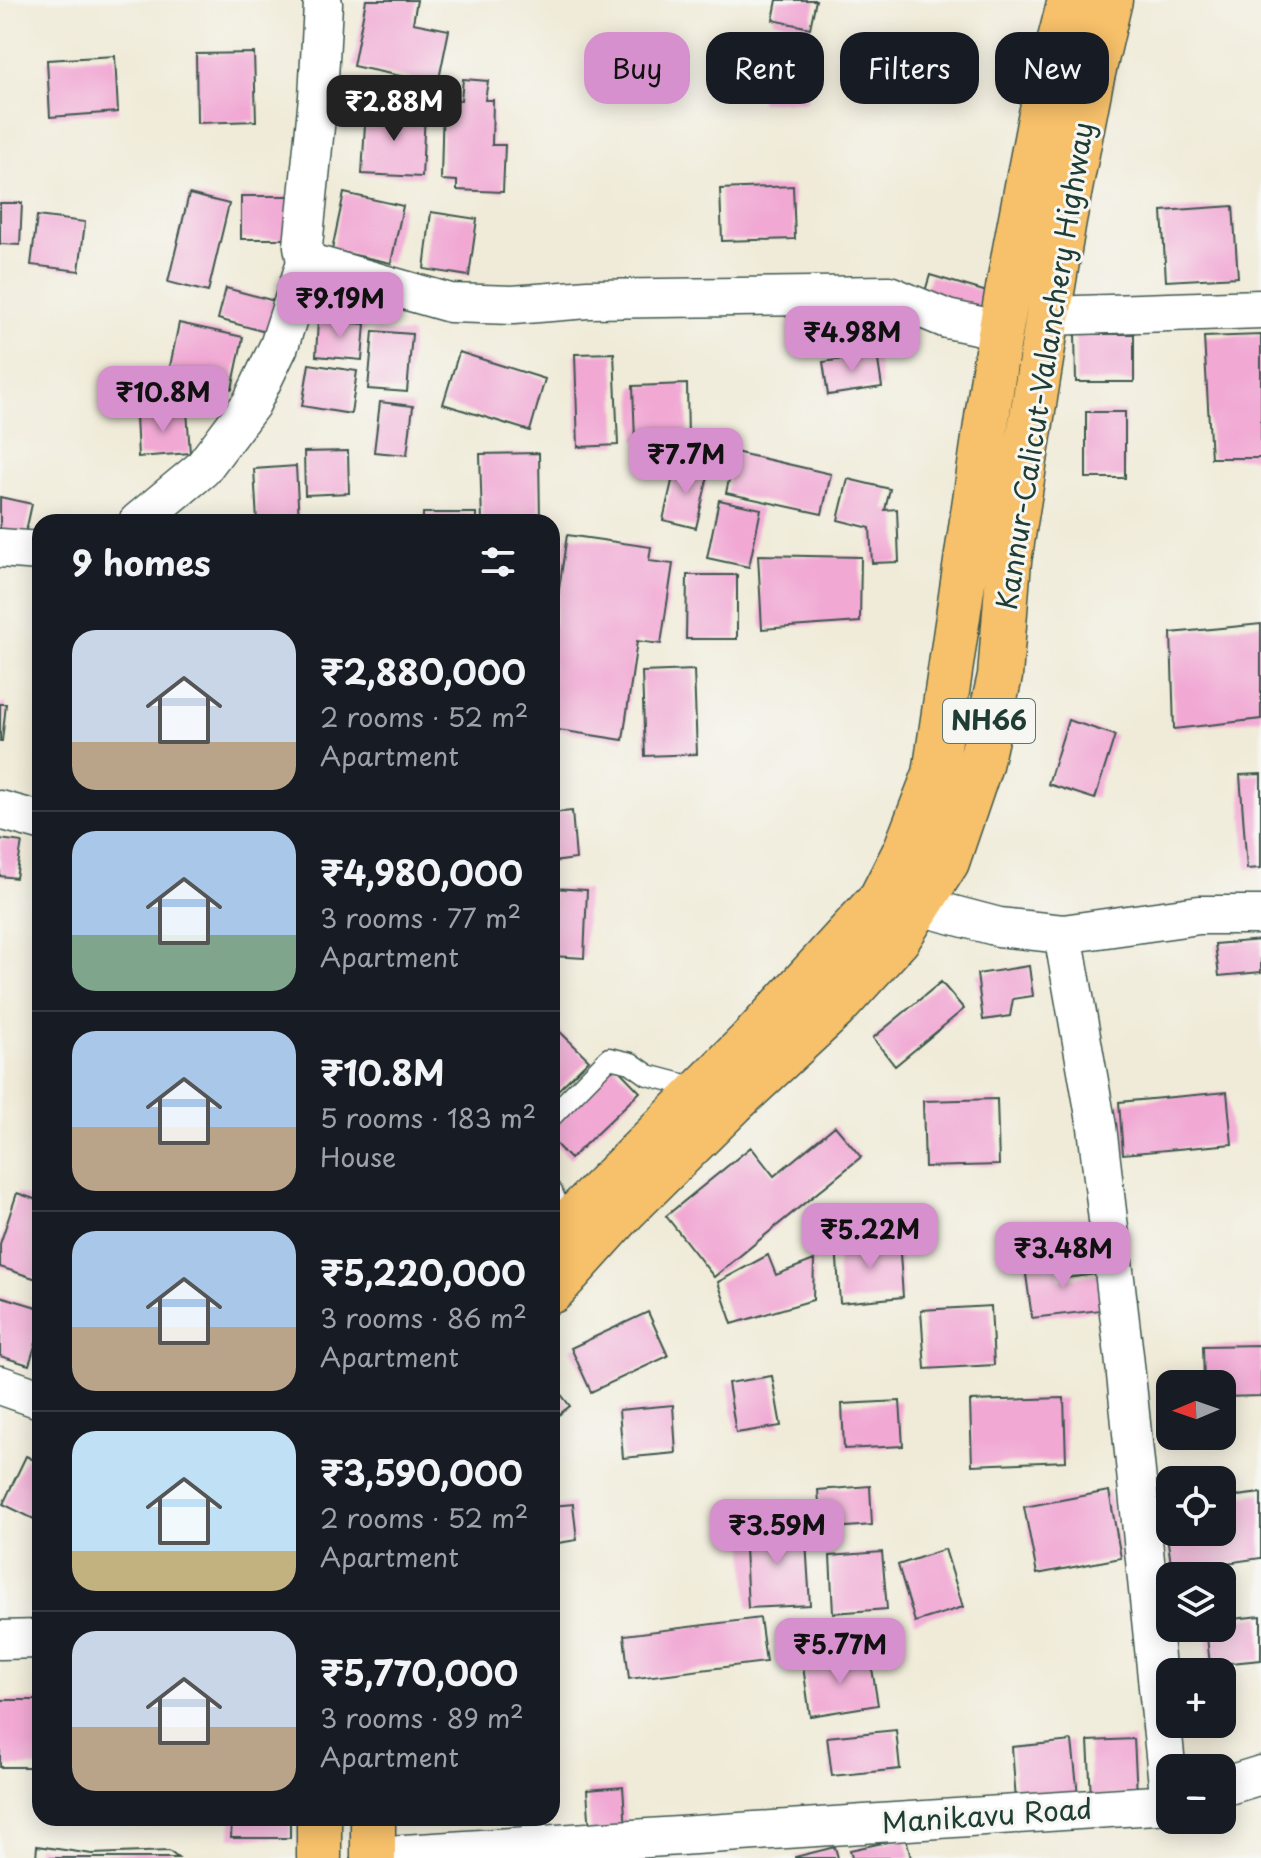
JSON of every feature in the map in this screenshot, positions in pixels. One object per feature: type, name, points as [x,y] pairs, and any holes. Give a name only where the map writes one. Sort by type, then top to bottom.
[{"type":"highway","name":"Kannur-Calicut-Valanchery Highway","points":[[560,1216],[753,1038],[881,898],[905,851],[935,774],[1000,330],[1040,118],[1070,0]]},
{"type":"highway","name":"Kannur-Calicut-Valanchery Highway","points":[[560,1282],[625,1210],[835,1008],[898,939],[947,862],[980,765],[1000,676],[1009,561],[1048,316],[1090,86],[1110,0]]},
{"type":"highway","points":[[1015,249],[1058,257]]},
{"type":"highway","points":[[319,1826],[319,1858]]},
{"type":"street","points":[[148,514],[202,469],[251,404],[279,346],[306,262],[303,246],[318,97],[322,0]]},
{"type":"street","points":[[306,262],[450,303],[513,305],[588,299],[889,295],[947,319],[1000,330]]},
{"type":"street","points":[[1048,316],[1261,309]]},
{"type":"street","points":[[0,548],[32,550]]},
{"type":"street","points":[[0,810],[32,819]]},
{"type":"street","points":[[919,906],[999,927],[1063,934],[1199,915],[1261,915]]},
{"type":"street","points":[[1063,934],[1097,1127],[1165,1754]]},
{"type":"street","points":[[0,1385],[32,1396]]},
{"type":"street","points":[[0,1640],[32,1639]]},
{"type":"street","points":[[1236,1783],[1261,1775]]},
{"type":"street","name":"Manikavu Road","points":[[373,1844],[1156,1805]]},
{"type":"lane","points":[[560,1108],[609,1058],[631,1063],[648,1075],[701,1089]]},
{"type":"building","points":[[366,0],[417,0],[413,23],[449,30],[438,84],[353,66]]},
{"type":"building","points":[[777,0],[816,0],[810,28],[773,20]]},
{"type":"building","points":[[254,53],[256,121],[197,123],[196,54]]},
{"type":"building","points":[[115,56],[118,112],[50,117],[47,60]]},
{"type":"building","points":[[463,79],[488,81],[485,100],[493,100],[492,145],[505,145],[503,192],[457,190],[457,181],[441,180],[443,99],[461,100]]},
{"type":"building","points":[[366,108],[425,111],[422,177],[362,174]]},
{"type":"building","points":[[793,186],[795,239],[722,241],[720,189]]},
{"type":"building","points":[[344,193],[403,206],[391,263],[332,250]]},
{"type":"building","points":[[189,194],[229,204],[208,292],[168,282]]},
{"type":"building","points":[[241,196],[293,196],[293,239],[241,239]]},
{"type":"building","points":[[0,203],[22,203],[20,245],[0,244]]},
{"type":"building","points":[[1233,206],[1238,277],[1166,281],[1162,211]]},
{"type":"building","points":[[431,212],[477,219],[469,276],[424,269]]},
{"type":"building","points":[[37,216],[85,222],[79,271],[31,265]]},
{"type":"building","points":[[930,275],[987,292],[976,328],[919,311]]},
{"type":"building","points":[[226,288],[282,303],[273,334],[218,319]]},
{"type":"building","points":[[318,320],[365,324],[362,360],[316,356]]},
{"type":"building","points":[[179,323],[243,337],[232,389],[168,376]]},
{"type":"building","points":[[373,331],[412,334],[407,392],[368,389]]},
{"type":"building","points":[[1075,334],[1134,334],[1134,382],[1076,382]]},
{"type":"building","points":[[1261,335],[1261,458],[1211,458],[1204,337]]},
{"type":"building","points":[[459,352],[545,379],[530,431],[443,404]]},
{"type":"building","points":[[614,353],[618,445],[578,447],[575,354]]},
{"type":"building","points":[[877,354],[882,387],[828,395],[823,362]]},
{"type":"building","points":[[309,364],[357,371],[351,414],[302,406]]},
{"type":"building","points":[[687,384],[688,439],[635,441],[633,386]]},
{"type":"building","points":[[380,402],[413,406],[407,455],[374,452]]},
{"type":"building","points":[[187,411],[190,453],[138,457],[136,416]]},
{"type":"building","points":[[1086,412],[1125,412],[1125,478],[1086,478]]},
{"type":"building","points":[[348,451],[349,493],[305,495],[304,452]]},
{"type":"building","points":[[735,452],[831,474],[822,514],[726,493]]},
{"type":"building","points":[[539,453],[540,514],[482,514],[480,454]]},
{"type":"building","points":[[676,464],[709,472],[696,528],[663,520]]},
{"type":"building","points":[[296,466],[299,514],[257,514],[254,469]]},
{"type":"building","points":[[848,479],[890,489],[885,510],[897,509],[899,562],[872,563],[870,528],[838,520]]},
{"type":"building","points":[[0,497],[32,504],[21,554],[0,550]]},
{"type":"building","points":[[719,500],[761,509],[749,567],[707,558]]},
{"type":"building","points":[[423,513],[476,513],[476,514]]},
{"type":"building","points":[[567,535],[651,547],[649,561],[673,564],[661,644],[637,641],[623,740],[560,730],[560,582]]},
{"type":"building","points":[[758,555],[861,557],[860,622],[762,629]]},
{"type":"building","points":[[687,575],[737,575],[737,639],[686,639]]},
{"type":"building","points":[[1261,624],[1261,719],[1174,729],[1171,633]]},
{"type":"building","points":[[694,670],[697,754],[645,756],[642,672]]},
{"type":"building","points":[[0,704],[6,704],[2,741],[0,741]]},
{"type":"building","points":[[1068,720],[1115,735],[1095,799],[1048,784]]},
{"type":"building","points":[[1261,774],[1261,868],[1247,869],[1240,775]]},
{"type":"building","points":[[572,811],[576,859],[560,861],[560,812]]},
{"type":"building","points":[[0,839],[22,842],[16,878],[0,876]]},
{"type":"building","points":[[560,888],[587,890],[584,958],[560,956]]},
{"type":"building","points":[[1261,940],[1261,972],[1219,976],[1215,944]]},
{"type":"building","points":[[1029,966],[1033,996],[1013,999],[1010,1016],[983,1020],[977,974]]},
{"type":"building","points":[[941,982],[964,1009],[895,1066],[873,1038]]},
{"type":"building","points":[[560,1032],[589,1060],[560,1088]]},
{"type":"building","points":[[612,1063],[640,1092],[570,1159],[560,1148],[560,1113]]},
{"type":"building","points":[[1227,1092],[1232,1144],[1123,1154],[1119,1102]]},
{"type":"building","points":[[997,1099],[999,1165],[925,1167],[923,1101]]},
{"type":"building","points":[[835,1126],[861,1157],[714,1277],[666,1216],[751,1147],[774,1176]]},
{"type":"building","points":[[17,1193],[32,1198],[32,1277],[0,1267],[0,1244]]},
{"type":"building","points":[[899,1239],[903,1297],[840,1303],[836,1245]]},
{"type":"building","points":[[768,1255],[776,1275],[814,1260],[813,1300],[732,1324],[718,1282]]},
{"type":"building","points":[[1056,1256],[1059,1279],[1104,1273],[1109,1309],[1032,1318],[1024,1260]]},
{"type":"building","points":[[0,1296],[32,1306],[32,1355],[29,1365],[0,1356]]},
{"type":"building","points":[[991,1306],[994,1365],[925,1369],[921,1310]]},
{"type":"building","points":[[648,1312],[668,1356],[591,1392],[571,1348]]},
{"type":"building","points":[[1261,1345],[1261,1396],[1236,1397],[1236,1370],[1204,1370],[1203,1346]]},
{"type":"building","points":[[772,1376],[781,1426],[736,1433],[728,1383]]},
{"type":"building","points":[[560,1393],[570,1406],[560,1414]]},
{"type":"building","points":[[1064,1398],[1066,1461],[972,1465],[970,1401]]},
{"type":"building","points":[[900,1401],[903,1446],[844,1449],[842,1404]]},
{"type":"building","points":[[673,1405],[676,1453],[623,1458],[619,1410]]},
{"type":"building","points":[[26,1456],[32,1459],[32,1518],[3,1504]]},
{"type":"building","points":[[870,1486],[872,1525],[821,1529],[818,1490]]},
{"type":"building","points":[[1109,1491],[1121,1558],[1037,1574],[1024,1507]]},
{"type":"building","points":[[1261,1493],[1261,1558],[1234,1562],[1171,1562],[1168,1546],[1236,1546],[1236,1496]]},
{"type":"building","points":[[573,1504],[577,1540],[560,1543],[560,1505]]},
{"type":"building","points":[[805,1525],[810,1605],[748,1608],[744,1528]]},
{"type":"building","points":[[945,1549],[963,1607],[915,1622],[898,1565]]},
{"type":"building","points":[[882,1552],[887,1609],[833,1613],[830,1556]]},
{"type":"building","points":[[1261,1616],[1261,1660],[1236,1662],[1236,1658],[1209,1658],[1208,1642],[1236,1642],[1236,1619]]},
{"type":"building","points":[[760,1618],[766,1662],[629,1679],[624,1635]]},
{"type":"building","points":[[870,1656],[878,1705],[810,1716],[803,1666]]},
{"type":"building","points":[[0,1700],[32,1700],[32,1767],[0,1767]]},
{"type":"building","points":[[896,1730],[900,1769],[832,1776],[827,1737]]},
{"type":"building","points":[[1134,1739],[1137,1794],[1091,1797],[1088,1741]]},
{"type":"building","points":[[1072,1741],[1078,1795],[1016,1801],[1012,1747]]},
{"type":"building","points":[[623,1787],[626,1829],[590,1832],[587,1790]]},
{"type":"building","points":[[232,1826],[290,1826],[290,1838],[231,1838]]},
{"type":"building","points":[[906,1838],[911,1858],[852,1858],[850,1850]]},
{"type":"building","points":[[37,1846],[92,1854],[169,1851],[178,1858],[36,1858]]},
{"type":"building","points":[[835,1847],[838,1858],[795,1858],[795,1857]]}]
